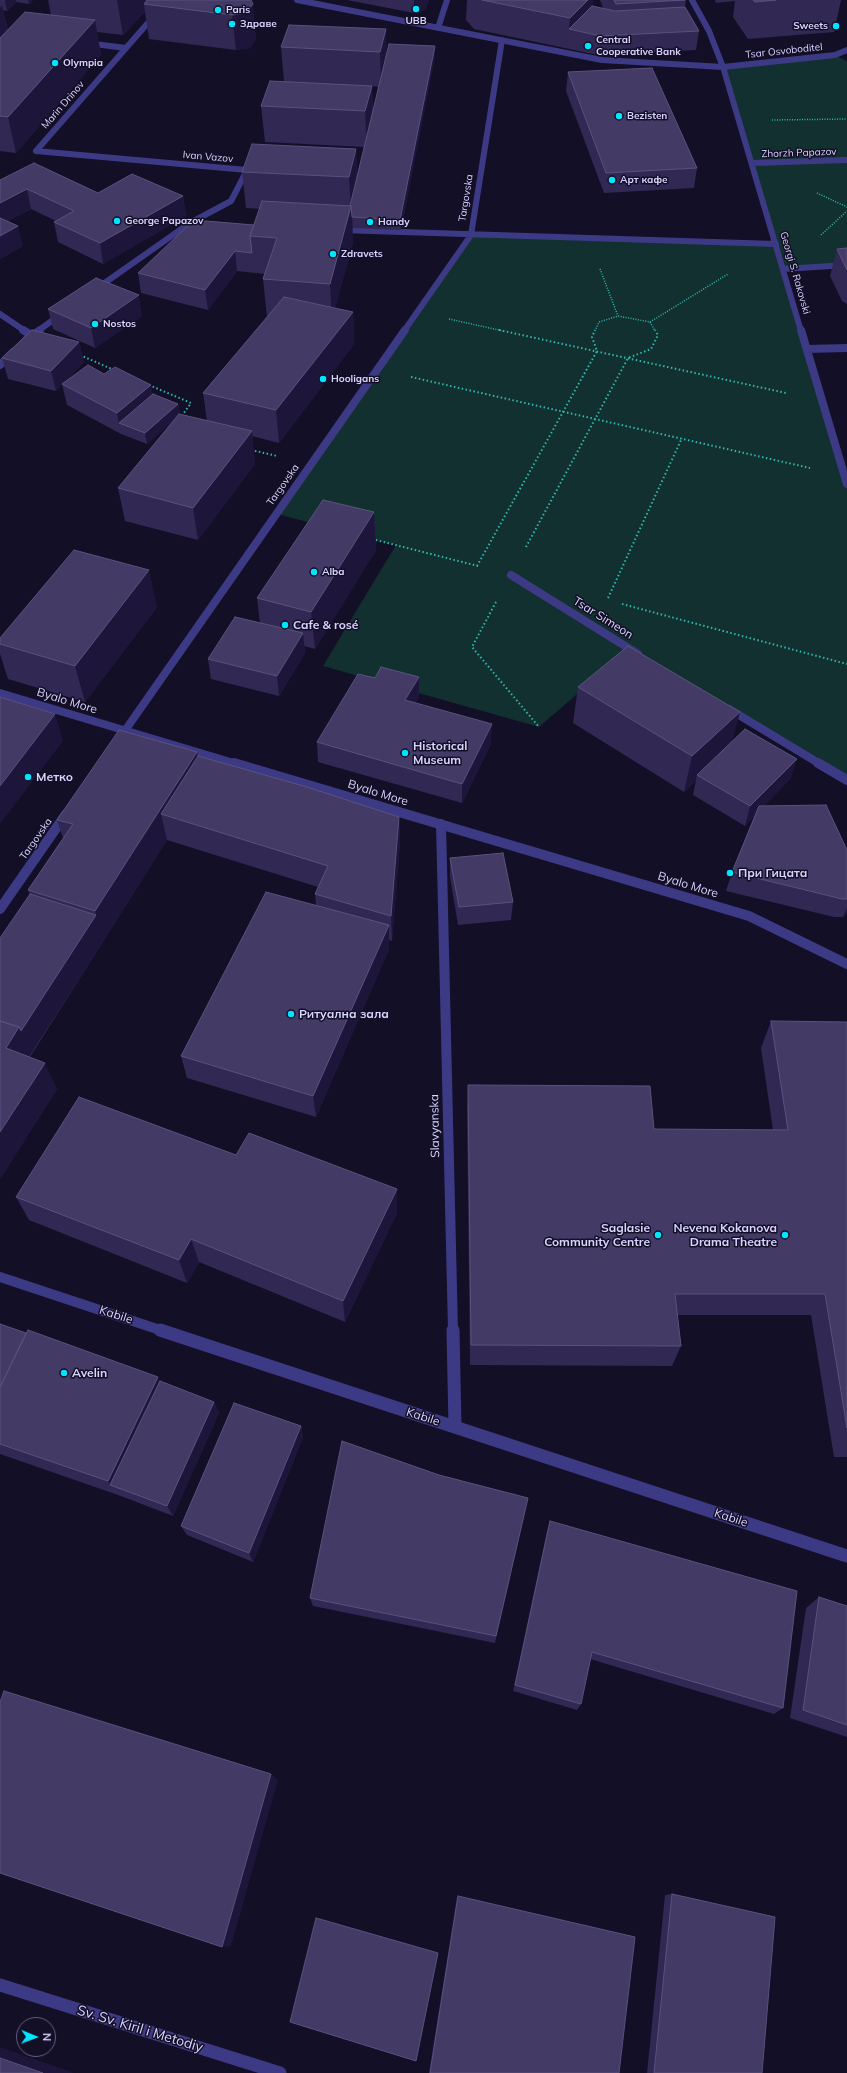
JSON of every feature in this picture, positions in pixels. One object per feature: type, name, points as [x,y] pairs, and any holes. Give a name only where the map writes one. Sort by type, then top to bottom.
[{"type":"street","name":"Marin Drinov","points":[[36,151],[168,0]]},
{"type":"street","name":"Tsar Osvoboditel","points":[[297,0],[602,60],[723,67],[835,55],[847,50]]},
{"type":"street","points":[[438,28],[447,0]]},
{"type":"street","name":"Georgi S. Rakovski","points":[[692,0],[709,31],[723,67],[847,484]]},
{"type":"street","name":"Targovska","points":[[112,750],[471,235],[502,40]]},
{"type":"street","points":[[82,42],[126,48]]},
{"type":"street","name":"Ivan Vazov","points":[[36,151],[247,170],[231,201],[190,223],[88,295]]},
{"type":"street","name":"Zhorzh Papazov","points":[[752,163],[847,160]]},
{"type":"street","points":[[190,223],[205,224]]},
{"type":"street","points":[[330,229],[471,235],[776,244]]},
{"type":"street","points":[[783,269],[847,265]]},
{"type":"street","points":[[0,365],[31,335],[69,308]]},
{"type":"street","points":[[0,314],[31,335]]},
{"type":"street","points":[[807,348],[847,348]]},
{"type":"street","name":"Tsar Simeon","points":[[511,575],[643,657]]},
{"type":"street","name":"Byalo More","points":[[0,693],[749,916],[847,964]]},
{"type":"street","points":[[724,706],[847,780]]},
{"type":"street","name":"Targovska","points":[[0,910],[71,807]]},
{"type":"street","name":"Slavyanska","points":[[441,824],[455,1427]]},
{"type":"street","name":"Kabile","points":[[0,1277],[847,1556]]},
{"type":"street","name":"Sv. Sv. Kiril i Metodiy","points":[[0,1985],[280,2073]]},
{"type":"path","points":[[739,121],[847,119]]},
{"type":"path","points":[[589,238],[618,316]]},
{"type":"path","points":[[477,566],[597,351],[592,337],[600,322],[618,316],[650,322],[776,244]]},
{"type":"path","points":[[417,313],[822,401]]},
{"type":"path","points":[[539,727],[472,647],[628,358],[651,349],[658,335],[650,322]]},
{"type":"path","points":[[31,335],[119,372]]},
{"type":"path","points":[[377,369],[845,476]]},
{"type":"path","points":[[148,385],[192,403],[178,420]]},
{"type":"path","points":[[607,600],[682,438]]},
{"type":"path","points":[[244,449],[312,464]]},
{"type":"green space","points":[[835,55],[847,61],[847,265],[784,269],[847,484],[847,780],[629,649],[539,727],[323,666],[396,545],[277,514],[471,235],[776,244],[723,67]]},
{"type":"building","points":[[147,0],[251,0],[253,4],[246,13],[232,15],[144,4]]},
{"type":"building","points":[[482,0],[588,0],[570,18]]},
{"type":"building","points":[[614,0],[685,0],[616,4]]},
{"type":"building","points":[[753,0],[776,0],[755,2]]},
{"type":"building","points":[[592,6],[615,11],[685,7],[699,31],[600,36],[569,29]]},
{"type":"building","points":[[25,12],[95,20],[8,117],[0,116],[0,38]]},
{"type":"building","points":[[289,25],[386,29],[380,52],[281,47]]},
{"type":"building","points":[[389,44],[435,46],[400,220],[352,217],[350,206]]},
{"type":"building","name":"Bezisten","points":[[652,68],[697,168],[606,173],[568,72]]},
{"type":"building","points":[[270,81],[372,86],[365,111],[261,106]]},
{"type":"building","points":[[252,144],[356,149],[349,177],[242,172]]},
{"type":"building","points":[[34,163],[98,193],[132,174],[183,196],[100,243],[54,222],[74,211],[27,189],[0,203],[0,180]]},
{"type":"building","points":[[262,201],[351,206],[330,284],[263,279],[277,238],[250,236]]},
{"type":"building","points":[[0,218],[18,226],[0,236]]},
{"type":"building","points":[[194,220],[254,225],[250,236],[252,253],[235,251],[205,290],[138,273]]},
{"type":"building","points":[[847,248],[847,270],[837,249]]},
{"type":"building","points":[[96,278],[139,295],[91,328],[48,309]]},
{"type":"building","points":[[284,297],[353,312],[276,410],[203,393]]},
{"type":"building","points":[[32,330],[79,342],[51,371],[2,358]]},
{"type":"building","points":[[88,365],[104,374],[115,367],[151,385],[117,413],[62,384]]},
{"type":"building","points":[[153,394],[178,404],[145,433],[119,423]]},
{"type":"building","points":[[179,414],[252,431],[193,508],[118,488]]},
{"type":"building","points":[[323,500],[374,512],[311,612],[257,598]]},
{"type":"building","points":[[74,550],[149,570],[75,666],[0,644],[0,638]]},
{"type":"building","points":[[235,617],[303,633],[277,676],[208,659]]},
{"type":"building","points":[[628,646],[740,712],[692,756],[578,687]]},
{"type":"building","name":"Historical Museum","points":[[381,667],[419,677],[405,700],[492,724],[462,784],[317,742],[358,674],[375,678]]},
{"type":"building","points":[[0,697],[55,714],[0,786]]},
{"type":"building","points":[[745,729],[797,759],[750,806],[697,775]]},
{"type":"building","points":[[119,730],[197,752],[95,911],[28,890],[73,824],[57,820]]},
{"type":"building","points":[[198,756],[307,787],[399,817],[391,916],[315,894],[328,866],[161,814]]},
{"type":"building","points":[[826,805],[847,850],[847,899],[732,872],[759,806]]},
{"type":"building","points":[[503,853],[513,902],[459,907],[450,858]]},
{"type":"building","name":"Ритуална зала","points":[[266,892],[389,925],[313,1096],[181,1056]]},
{"type":"building","points":[[30,894],[96,915],[21,1031],[19,1027],[0,1021],[0,938]]},
{"type":"building","points":[[0,1021],[19,1027],[6,1048],[45,1063],[0,1132]]},
{"type":"building","name":"Saglasie Community Centre","points":[[771,1021],[847,1022],[847,1428],[825,1294],[675,1294],[681,1346],[471,1345],[468,1085],[650,1086],[654,1129],[788,1130]]},
{"type":"building","points":[[79,1097],[236,1155],[249,1133],[397,1189],[343,1301],[191,1239],[179,1260],[16,1197]]},
{"type":"building","points":[[0,1324],[26,1333],[0,1387]]},
{"type":"building","points":[[28,1330],[158,1377],[108,1481],[0,1444],[0,1387]]},
{"type":"building","points":[[160,1381],[214,1402],[167,1506],[110,1485]]},
{"type":"building","points":[[234,1403],[301,1426],[249,1553],[181,1526]]},
{"type":"building","points":[[342,1441],[439,1475],[528,1498],[496,1636],[310,1598]]},
{"type":"building","points":[[550,1521],[797,1591],[783,1708],[592,1652],[581,1704],[515,1685]]},
{"type":"building","points":[[819,1597],[847,1606],[847,1725],[803,1710]]},
{"type":"building","points":[[4,1691],[271,1774],[222,1947],[0,1873],[0,1702]]},
{"type":"building","points":[[672,1894],[775,1917],[762,2073],[654,2073]]},
{"type":"building","points":[[458,1896],[635,1937],[619,2073],[430,2073]]},
{"type":"building","points":[[316,1918],[438,1953],[416,2061],[290,2022]]},
{"type":"building","points":[[0,2058],[43,2073],[0,2073]]},
{"type":"place","name":"UBB","points":[[416,9]]},
{"type":"place","name":"Paris","points":[[218,10]]},
{"type":"place","name":"Здраве","points":[[232,24]]},
{"type":"place","name":"Sweets","points":[[836,26]]},
{"type":"place","name":"Central Cooperative Bank","points":[[588,46]]},
{"type":"place","name":"Olympia","points":[[55,63]]},
{"type":"place","name":"Bezisten","points":[[619,116]]},
{"type":"place","name":"Арт кафе","points":[[612,180]]},
{"type":"place","name":"George Papazov","points":[[117,221]]},
{"type":"place","name":"Handy","points":[[370,222]]},
{"type":"place","name":"Zdravets","points":[[333,254]]},
{"type":"place","name":"Nostos","points":[[95,324]]},
{"type":"place","name":"Hooligans","points":[[323,379]]},
{"type":"place","name":"Alba","points":[[314,572]]},
{"type":"place","name":"Cafe & rosé","points":[[285,625]]},
{"type":"place","name":"Historical Museum","points":[[405,753]]},
{"type":"place","name":"Метко","points":[[28,777]]},
{"type":"place","name":"При Гицата","points":[[730,873]]},
{"type":"place","name":"Ритуална зала","points":[[291,1014]]},
{"type":"place","name":"Saglasie Community Centre","points":[[658,1235]]},
{"type":"place","name":"Nevena Kokanova Drama Theatre","points":[[785,1235]]},
{"type":"place","name":"Avelin","points":[[64,1373]]}]
